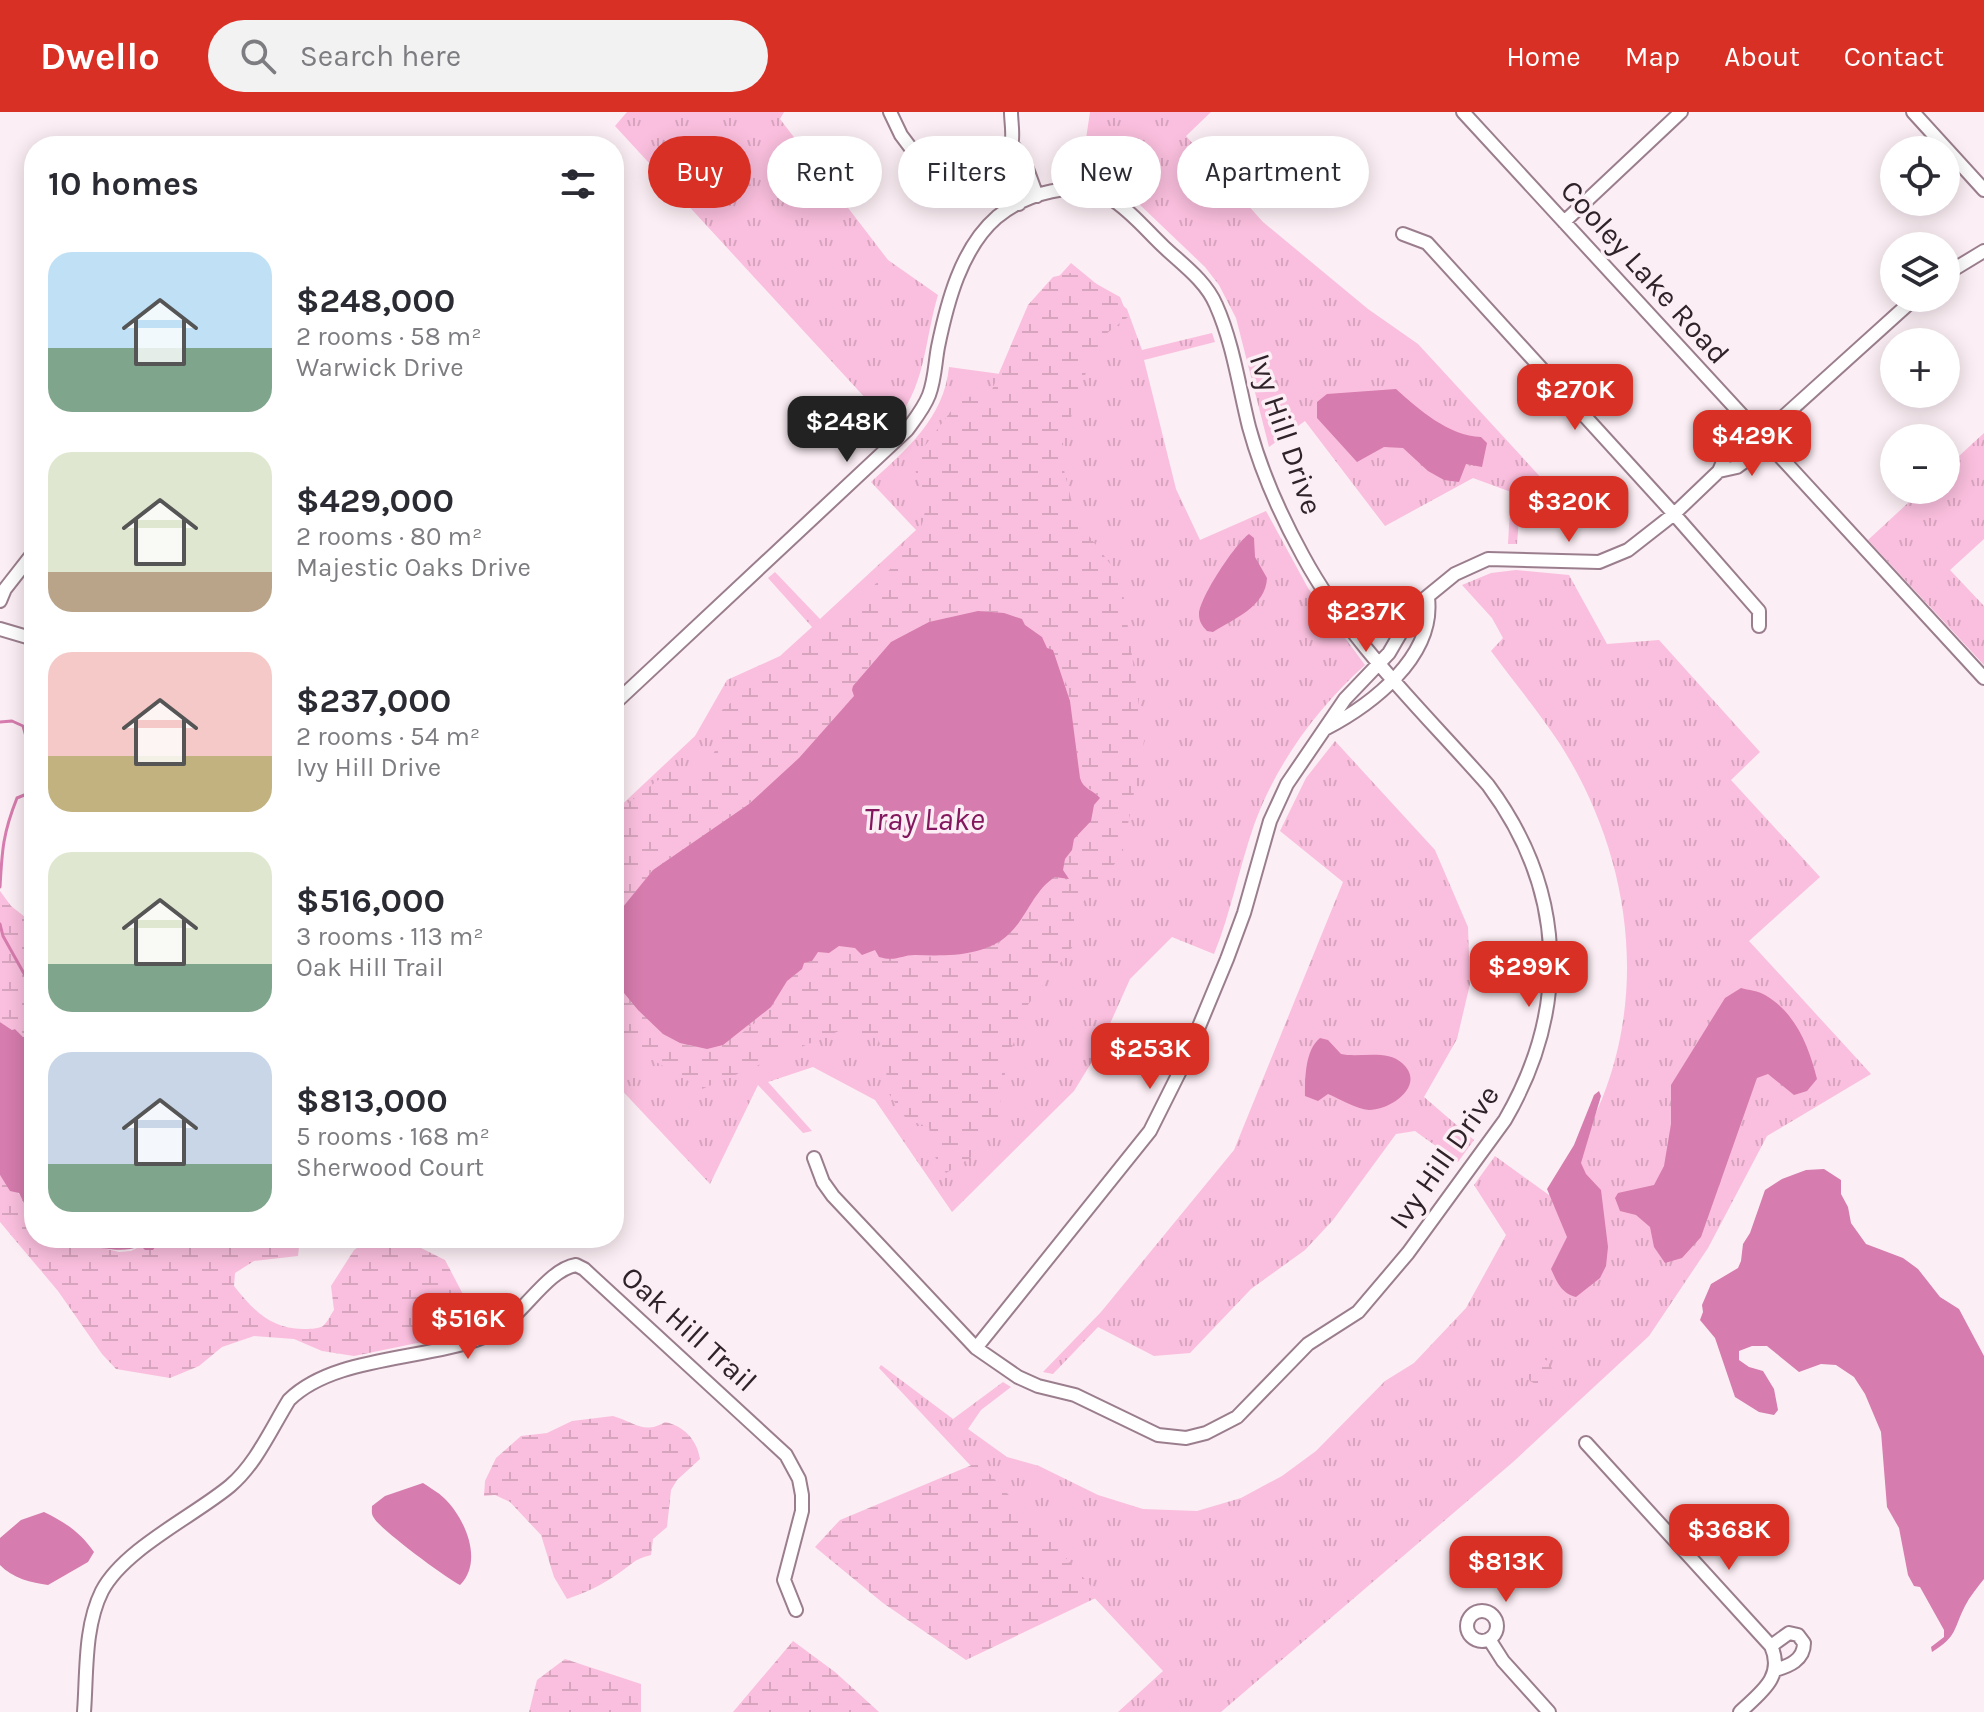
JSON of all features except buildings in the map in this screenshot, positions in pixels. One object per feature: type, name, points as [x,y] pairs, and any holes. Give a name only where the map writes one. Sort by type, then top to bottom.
[{"type":"street","points":[[890,112],[902,136]]},
{"type":"street","points":[[1011,112],[1012,136]]},
{"type":"street","name":"Cooley Lake Road","points":[[1463,112],[1984,678]]},
{"type":"street","points":[[1564,222],[1681,112]]},
{"type":"street","points":[[1913,112],[1984,190]]},
{"type":"street","name":"Ivy Hill Drive","points":[[814,1158],[823,1182],[833,1196],[976,1348],[1018,1377],[1038,1386],[1075,1395],[1158,1435],[1186,1438],[1206,1433],[1237,1417],[1308,1344],[1358,1312],[1408,1253],[1505,1120],[1530,1072],[1547,1014],[1550,954],[1542,893],[1534,864],[1506,809],[1342,620],[1302,556],[1251,432],[1222,319],[1209,291],[1142,225],[1108,197],[1070,189],[1058,189],[1037,196]]},
{"type":"street","points":[[1035,191],[1037,196]]},
{"type":"street","name":"Ivy Hill Drive","points":[[624,695],[907,430],[928,397],[946,313],[960,272],[984,230],[1011,208]]},
{"type":"street","points":[[1403,234],[1427,243],[1674,514],[1759,611],[1759,626]]},
{"type":"street","points":[[1960,266],[1984,251]]},
{"type":"street","points":[[1719,471],[1737,467],[1900,312]]},
{"type":"street","points":[[976,1348],[1150,1131],[1183,1065],[1227,959],[1244,913],[1270,821],[1287,784],[1345,699],[1380,665],[1417,605],[1455,574],[1488,559],[1582,563],[1613,558],[1640,543],[1719,471],[1726,455],[1751,426]]},
{"type":"street","points":[[0,601],[5,589],[24,565]]},
{"type":"street","points":[[1323,730],[1365,706],[1394,681],[1421,638],[1430,614],[1428,598]]},
{"type":"street","points":[[0,629],[24,636]]},
{"type":"street","name":"Oak Hill Trail","points":[[84,1712],[87,1657],[94,1614],[106,1585],[131,1558],[231,1485],[256,1455],[289,1400],[319,1378],[344,1369],[422,1354],[490,1335],[506,1324],[562,1269],[576,1265],[584,1269],[786,1455],[799,1479],[802,1495],[802,1511],[784,1580],[796,1610]]},
{"type":"street","points":[[1586,1443],[1771,1646],[1775,1670],[1769,1684],[1740,1712]]},
{"type":"street","points":[[1771,1646],[1789,1633],[1798,1635],[1804,1643],[1801,1656],[1790,1666],[1775,1670]]},
{"type":"street","points":[[1489,1639],[1503,1661],[1549,1712]]},
{"type":"green space","points":[[627,112],[784,112],[780,119],[793,136],[767,136],[767,208],[848,208],[888,260],[938,295],[918,381],[891,426],[690,208],[751,208],[751,136],[648,136],[648,162],[615,126]]},
{"type":"green space","points":[[1090,112],[1211,112],[1186,136],[1177,136],[1177,208],[1250,208],[1263,222],[1368,309],[1418,344],[1557,495],[1521,492],[1517,544],[1508,544],[1511,492],[1473,478],[1385,526],[1305,421],[1269,447],[1236,318],[1219,285],[1205,267],[1143,208],[1161,208],[1161,136],[1086,136]]},
{"type":"green space","points":[[1071,263],[1127,309],[1142,350],[1212,333],[1215,342],[1144,360],[1176,489],[1200,540],[1266,511],[1308,588],[1365,665],[1315,718],[1274,780],[1254,825],[1214,954],[1172,937],[1130,979],[1096,1055],[1074,1091],[952,1212],[875,1100],[813,1067],[768,1082],[812,1131],[803,1133],[758,1085],[710,1184],[624,1093],[624,803],[695,736],[727,680],[780,656],[812,627],[768,578],[775,572],[820,619],[916,530],[871,482],[910,445],[932,417],[946,385],[949,367],[1015,376],[1037,301]]},
{"type":"green space","points":[[1075,272],[1120,297],[1128,317],[1102,337],[1081,384],[1060,454],[1076,519],[1121,578],[1144,741],[1122,855],[1074,913],[1074,945],[1027,1006],[1007,1061],[997,1124],[970,1158],[946,1173],[933,1154],[929,1127],[907,1120],[885,1088],[887,1067],[878,1038],[839,1031],[702,1089],[624,1046],[624,992],[648,1020],[669,1037],[700,1047],[715,1046],[729,1041],[757,1021],[773,1005],[787,981],[804,963],[812,961],[818,952],[827,954],[852,947],[860,954],[875,950],[877,955],[901,959],[913,955],[926,957],[969,953],[998,944],[1015,928],[1045,884],[1056,876],[1068,880],[1063,870],[1065,859],[1072,850],[1074,839],[1091,821],[1094,805],[1099,801],[1095,792],[1081,784],[1067,685],[1042,637],[1023,621],[1004,613],[978,611],[929,622],[887,645],[853,686],[854,696],[799,758],[749,804],[653,870],[624,906],[624,806],[674,768],[686,775],[706,762],[716,750],[721,711],[868,592],[895,564],[914,539],[924,517],[923,497],[913,462],[960,399],[991,392],[1028,305],[1053,277]]},
{"type":"green space","points":[[1984,433],[1984,539],[1950,570],[1984,606],[1984,665],[1868,540],[1907,504],[1960,504],[1960,455]]},
{"type":"green space","points":[[1516,570],[1569,575],[1607,644],[1659,640],[1760,752],[1731,780],[1820,877],[1749,941],[1871,1074],[1767,1136],[1708,1248],[1649,1336],[1513,1462],[1221,1712],[1118,1712],[1163,1671],[879,1368],[881,1365],[953,1419],[1003,1382],[1011,1387],[981,1410],[968,1429],[1007,1457],[1039,1466],[1098,1495],[1143,1509],[1197,1511],[1241,1498],[1282,1476],[1316,1451],[1385,1381],[1414,1363],[1466,1308],[1506,1235],[1474,1185],[1495,1156],[1549,1195],[1602,1099],[1616,1054],[1625,1009],[1627,963],[1624,917],[1615,871],[1601,827],[1583,785],[1560,744],[1491,651],[1503,638],[1492,618],[1462,585],[1491,573]]},
{"type":"green space","points":[[1335,741],[1435,850],[1468,927],[1470,984],[1457,1039],[1424,1097],[1474,1140],[1458,1162],[1415,1131],[1396,1134],[1333,1220],[1305,1250],[1251,1289],[1190,1353],[1154,1356],[1098,1327],[1053,1374],[1043,1372],[1101,1312],[1234,1150],[1343,882],[1280,831],[1306,778]]},
{"type":"green space","points":[[0,891],[24,916],[24,1037],[0,1022]]},
{"type":"green space","points":[[0,1175],[24,1202],[24,1248],[103,1248],[119,1252],[137,1248],[299,1248],[298,1256],[254,1261],[235,1273],[234,1286],[248,1303],[272,1322],[303,1329],[326,1323],[334,1310],[331,1286],[354,1250],[421,1248],[445,1260],[467,1302],[474,1326],[466,1333],[354,1356],[322,1351],[294,1339],[254,1336],[222,1347],[199,1366],[170,1378],[116,1369],[58,1291],[0,1222]]},
{"type":"green space","points":[[1533,1355],[1550,1365],[1553,1378],[1547,1384],[1539,1386],[1530,1381],[1521,1364],[1522,1357]]},
{"type":"green space","points":[[613,1416],[639,1426],[658,1426],[665,1422],[678,1427],[693,1440],[700,1459],[677,1480],[671,1490],[667,1527],[653,1539],[651,1555],[636,1560],[601,1584],[567,1599],[554,1577],[541,1535],[510,1502],[495,1495],[484,1496],[485,1481],[496,1458],[521,1436],[547,1433],[572,1421]]},
{"type":"green space","points":[[979,1462],[1100,1596],[966,1660],[883,1603],[815,1547],[840,1520]]},
{"type":"green space","points":[[793,1641],[835,1672],[879,1712],[733,1712]]},
{"type":"green space","points":[[565,1659],[641,1684],[641,1712],[529,1712],[537,1680]]},
{"type":"water","points":[[1396,389],[1446,427],[1481,437],[1487,443],[1482,467],[1466,464],[1459,482],[1444,480],[1428,471],[1403,448],[1384,447],[1357,462],[1317,418],[1317,402],[1327,394]]},
{"type":"water","points":[[1249,534],[1254,538],[1255,557],[1267,578],[1265,588],[1248,611],[1213,632],[1207,631],[1199,614],[1205,596],[1227,559]]},
{"type":"water","name":"Tray Lake","points":[[978,611],[1004,613],[1022,619],[1025,625],[1042,637],[1047,648],[1053,650],[1070,701],[1081,782],[1100,798],[1094,805],[1091,821],[1074,839],[1072,850],[1065,859],[1063,870],[1069,879],[1055,877],[1048,882],[1009,934],[989,947],[965,954],[910,955],[890,959],[879,957],[875,950],[862,955],[855,948],[839,946],[829,953],[818,952],[812,961],[804,963],[802,969],[787,981],[771,1007],[723,1045],[707,1049],[680,1043],[663,1034],[624,993],[624,906],[653,870],[749,804],[799,758],[854,696],[853,686],[891,642],[929,622]]},
{"type":"water","points":[[1741,988],[1763,994],[1785,1011],[1800,1032],[1817,1079],[1807,1091],[1794,1095],[1768,1074],[1757,1078],[1701,1237],[1682,1258],[1665,1263],[1654,1247],[1650,1227],[1636,1215],[1620,1211],[1615,1198],[1618,1193],[1654,1185],[1664,1166],[1671,1124],[1671,1085],[1725,998]]},
{"type":"water","points":[[0,1022],[24,1037],[24,1203],[19,1193],[10,1191],[0,1175]]},
{"type":"water","points":[[1320,1038],[1328,1040],[1341,1054],[1381,1055],[1396,1059],[1409,1071],[1408,1088],[1396,1101],[1369,1110],[1328,1094],[1318,1101],[1305,1096],[1309,1057]]},
{"type":"water","points":[[1599,1091],[1601,1096],[1581,1163],[1586,1174],[1601,1190],[1608,1247],[1606,1266],[1600,1278],[1576,1297],[1563,1290],[1551,1269],[1567,1237],[1547,1189],[1574,1145],[1594,1095]]},
{"type":"water","points":[[1824,1169],[1841,1180],[1841,1194],[1851,1223],[1866,1244],[1903,1258],[1918,1269],[1940,1297],[1959,1309],[1984,1356],[1984,1579],[1967,1602],[1954,1632],[1932,1652],[1931,1647],[1944,1637],[1944,1630],[1920,1587],[1914,1586],[1908,1575],[1899,1528],[1887,1507],[1881,1432],[1854,1377],[1836,1365],[1821,1364],[1799,1372],[1767,1346],[1752,1346],[1739,1351],[1739,1360],[1763,1371],[1774,1389],[1778,1410],[1774,1415],[1759,1412],[1735,1397],[1715,1338],[1700,1320],[1702,1305],[1711,1284],[1738,1268],[1743,1244],[1765,1190],[1782,1179],[1806,1170]]},
{"type":"water","points":[[423,1483],[452,1506],[465,1528],[471,1564],[460,1585],[400,1542],[372,1515],[372,1506],[385,1496]]},
{"type":"water","points":[[44,1512],[72,1529],[94,1552],[88,1562],[48,1585],[22,1579],[0,1565],[0,1538],[21,1520]]},
{"type":"waterway","points":[[0,722],[12,721],[24,730]]},
{"type":"waterway","points":[[0,887],[9,821],[17,798],[24,795]]},
{"type":"waterway","points":[[0,924],[3,936],[24,974]]}]
